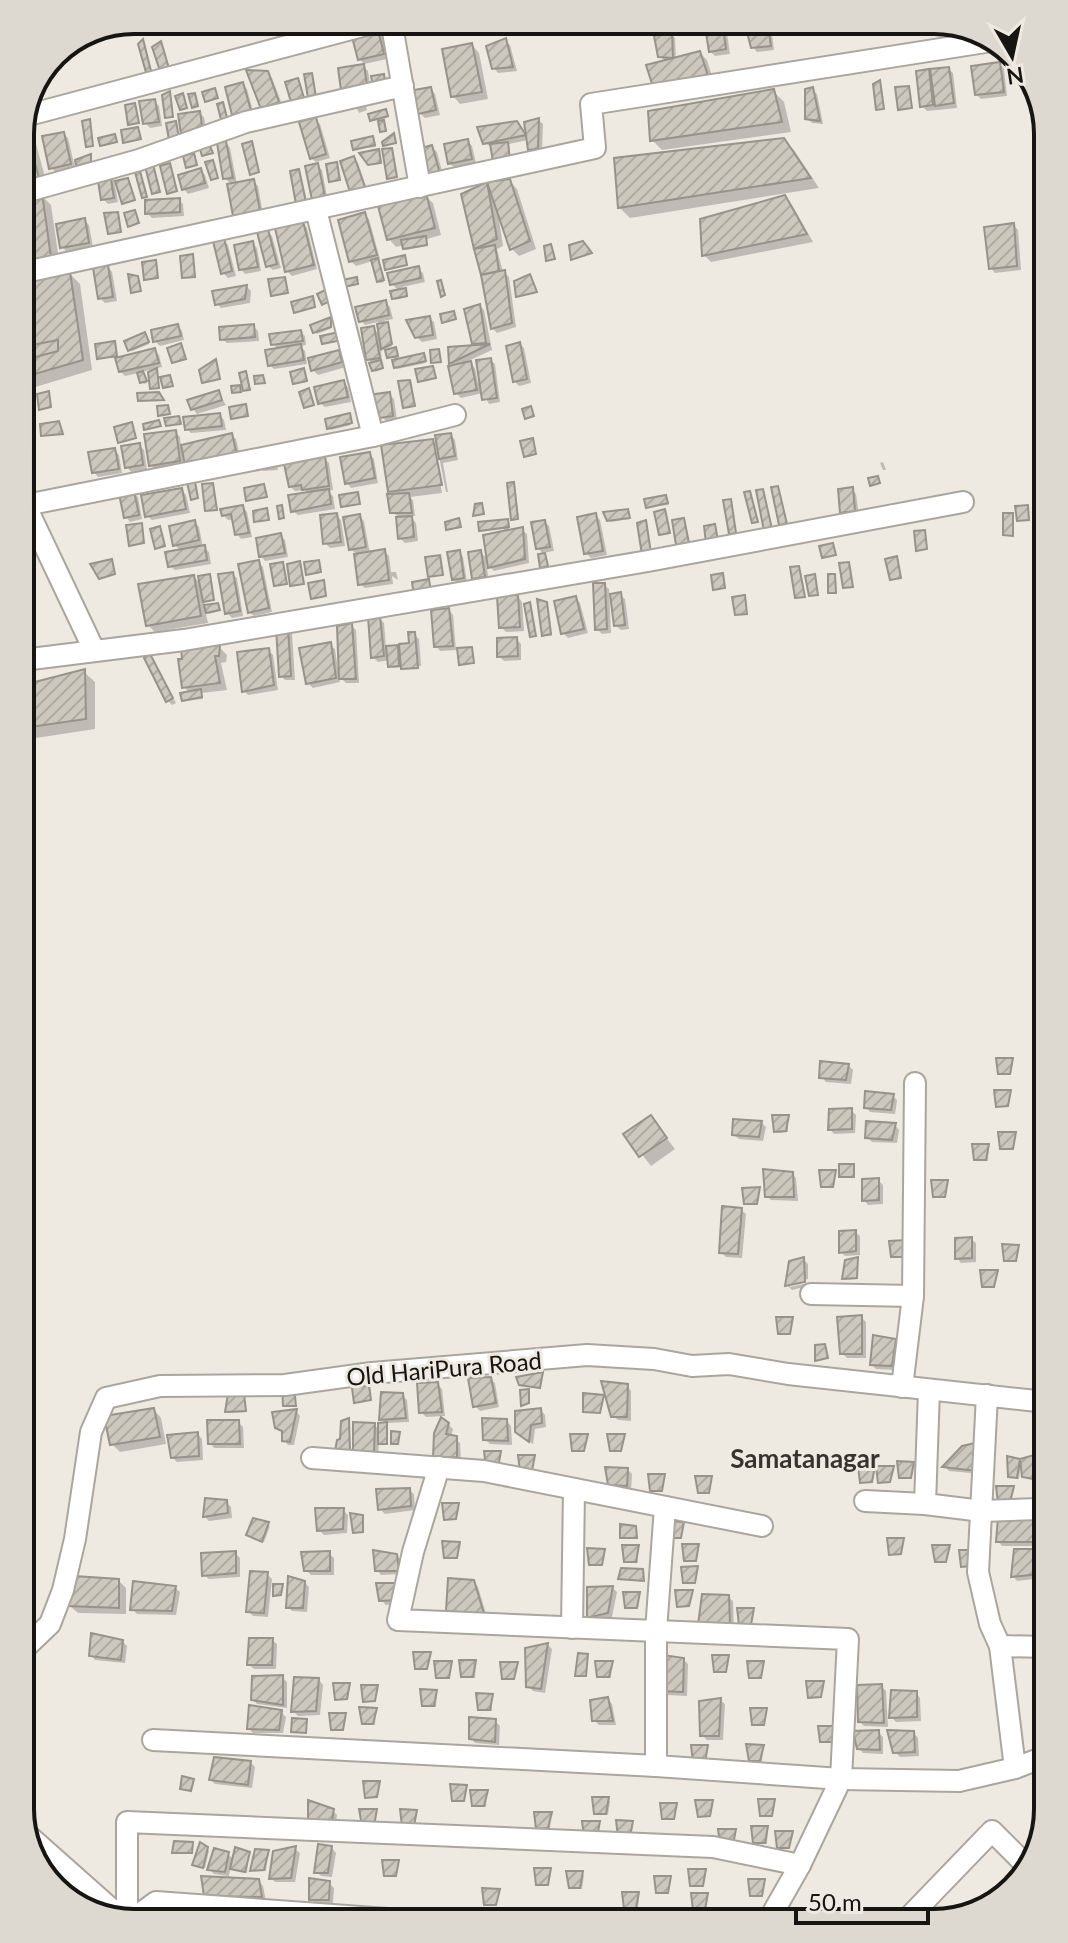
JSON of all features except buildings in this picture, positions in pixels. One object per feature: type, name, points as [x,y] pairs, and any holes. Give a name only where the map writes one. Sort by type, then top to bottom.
[{"type":"street","points":[[36,113],[332,34]]},
{"type":"street","points":[[394,34],[420,187]]},
{"type":"street","points":[[34,270],[595,148],[591,104],[972,44]]},
{"type":"street","points":[[34,189],[139,160],[246,122],[403,86]]},
{"type":"street","points":[[316,210],[373,436]]},
{"type":"street","points":[[34,500],[373,436],[455,415]]},
{"type":"street","points":[[34,658],[184,640],[617,566],[963,502]]},
{"type":"street","points":[[34,523],[94,650]]},
{"type":"street","points":[[902,1387],[913,1296],[915,1083]]},
{"type":"street","points":[[811,1294],[913,1296]]},
{"type":"street","name":"Old HariPura Road","points":[[34,1639],[50,1624],[63,1590],[75,1539],[86,1459],[100,1408],[106,1398],[128,1392],[186,1384],[243,1387],[285,1385],[372,1373],[587,1355],[644,1358],[692,1366],[729,1364],[788,1374],[1034,1401]]},
{"type":"street","points":[[925,1504],[929,1390]]},
{"type":"street","points":[[987,1395],[978,1572],[990,1624],[1000,1646],[1015,1768]]},
{"type":"street","points":[[312,1458],[484,1471],[762,1526]]},
{"type":"street","points":[[439,1467],[413,1552],[398,1620],[848,1639],[841,1779],[775,1909]]},
{"type":"street","points":[[572,1628],[574,1489]]},
{"type":"street","points":[[865,1501],[982,1511],[1034,1509]]},
{"type":"street","points":[[656,1766],[656,1631],[665,1507]]},
{"type":"street","points":[[1000,1646],[1034,1647]]},
{"type":"street","points":[[153,1740],[656,1766],[841,1779],[959,1781],[1034,1761]]},
{"type":"street","points":[[127,1909],[127,1822],[713,1847],[800,1865]]},
{"type":"street","points":[[917,1909],[992,1831],[1020,1859]]},
{"type":"street","points":[[42,1848],[107,1905]]},
{"type":"street","points":[[146,1909],[156,1902],[252,1909]]},
{"type":"district","name":"Samatanagar","points":[[805,1458]]}]
